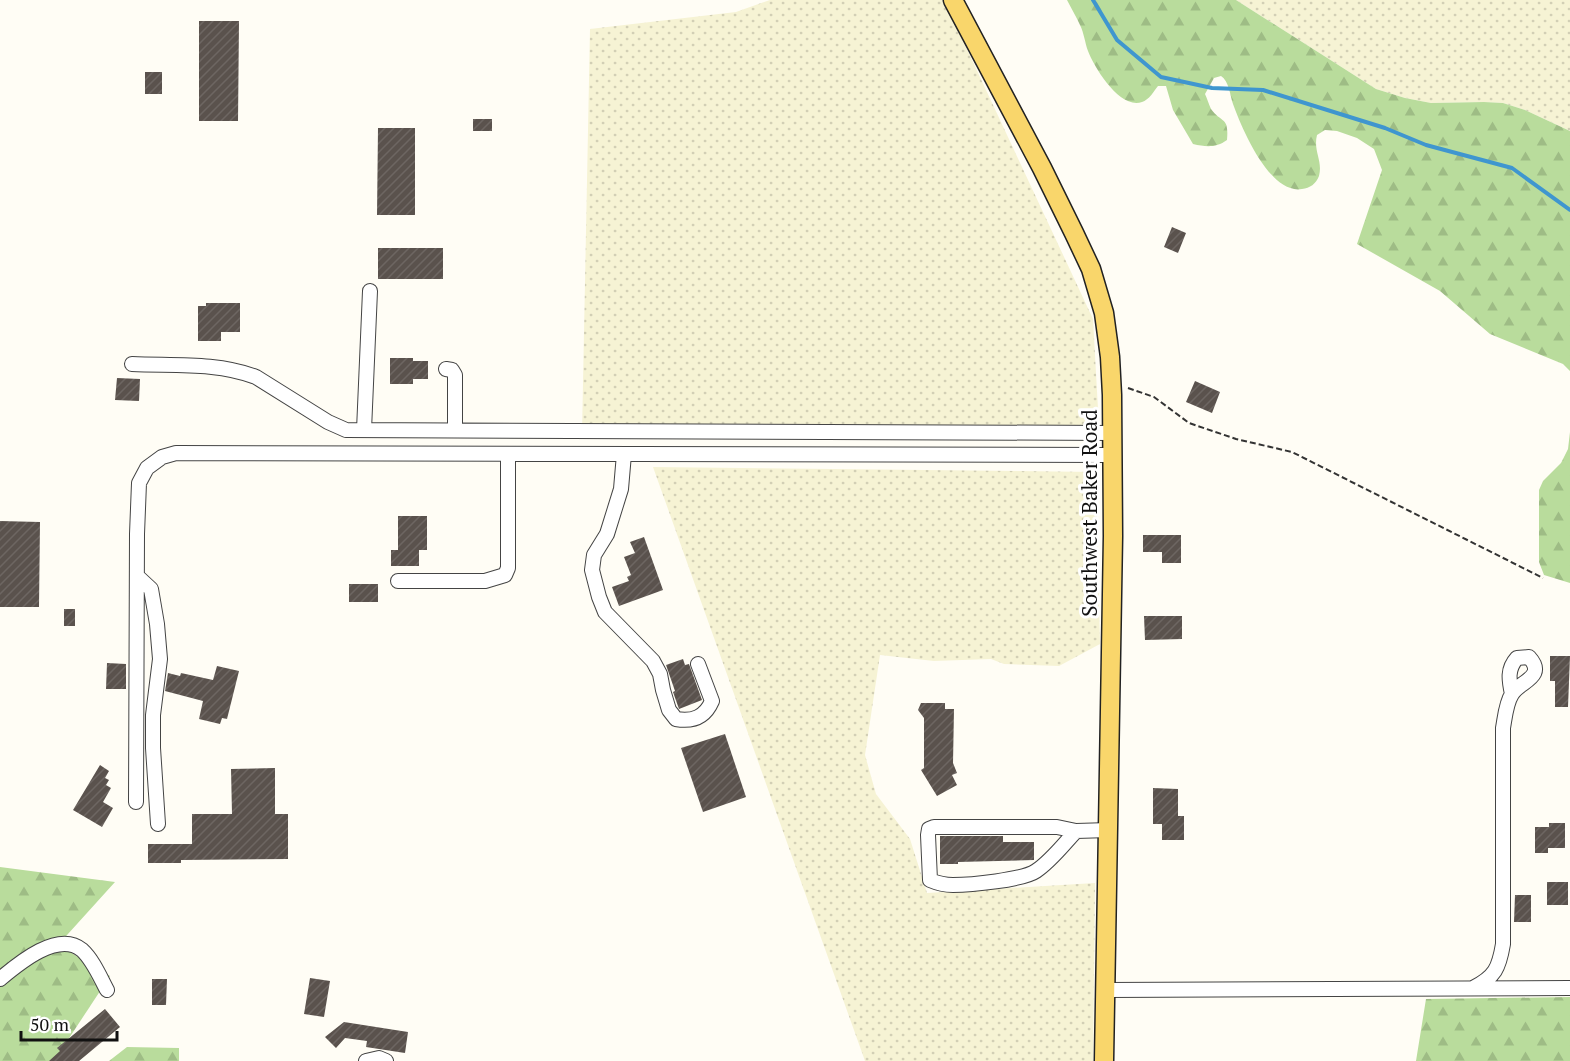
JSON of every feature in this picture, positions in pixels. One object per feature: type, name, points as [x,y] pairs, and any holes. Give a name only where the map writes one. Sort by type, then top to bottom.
[{"type":"main road","name":"Southwest Baker Road","points":[[952,0],[1042,168],[1086,257],[1104,313],[1112,388],[1109,830],[1104,1061]]},
{"type":"street","points":[[364,430],[370,291]]},
{"type":"street","points":[[132,364],[224,368],[256,377],[328,422],[346,430],[1112,433]]},
{"type":"street","points":[[446,369],[452,370],[455,375],[455,430]]},
{"type":"street","points":[[136,802],[139,483],[147,468],[162,457],[176,453],[1112,455]]},
{"type":"street","points":[[398,581],[485,581],[505,575],[508,568],[508,454]]},
{"type":"street","points":[[624,454],[621,489],[607,534],[594,555],[592,570],[599,597],[605,612],[653,661],[660,674],[669,710],[676,720],[687,721],[699,718],[708,711],[712,701],[698,664]]},
{"type":"street","points":[[137,576],[151,590],[158,624],[160,659],[153,715],[158,824]]},
{"type":"street","points":[[1471,988],[1487,981],[1495,972],[1501,959],[1503,944],[1503,728],[1512,694]]},
{"type":"street","points":[[1076,831],[1047,863],[1034,873],[1017,878],[952,885],[930,880],[928,835],[929,829],[934,827],[1057,827],[1076,831],[1109,830]]},
{"type":"street","points":[[0,979],[28,957],[42,950],[66,944],[83,951],[107,990]]},
{"type":"street","points":[[1107,990],[1570,988]]},
{"type":"street","points":[[366,1061],[379,1058],[386,1061]]},
{"type":"path","points":[[1112,388],[1130,388],[1147,394],[1189,423],[1236,439],[1292,452],[1543,578]]},
{"type":"shaded area","points":[[770,0],[944,0],[1093,319],[1099,427],[582,434],[590,29],[736,12]]},
{"type":"shaded area","points":[[1236,0],[1570,0],[1570,131],[1525,110],[1503,103],[1431,103],[1376,89]]},
{"type":"shaded area","points":[[653,467],[1096,472],[1100,644],[1059,666],[1004,664],[991,659],[934,661],[880,655],[865,755],[876,794],[910,839],[927,893],[1095,883],[1093,1061],[865,1061]]},
{"type":"green space","points":[[1067,0],[1236,0],[1376,89],[1431,103],[1503,103],[1525,110],[1570,131],[1570,371],[1563,364],[1490,334],[1440,291],[1357,244],[1382,170],[1374,149],[1357,138],[1337,131],[1325,130],[1317,135],[1316,141],[1320,166],[1318,179],[1308,188],[1290,188],[1279,182],[1259,158],[1237,115],[1228,85],[1221,76],[1214,78],[1205,94],[1211,109],[1226,124],[1227,140],[1211,146],[1193,144],[1173,110],[1166,86],[1158,86],[1147,99],[1134,103],[1125,100],[1109,86],[1091,58],[1081,28]]},
{"type":"green space","points":[[1570,432],[1570,583],[1544,575],[1539,562],[1539,490],[1543,481],[1561,463],[1568,449]]},
{"type":"green space","points":[[0,867],[115,882],[58,945],[110,976],[54,1061],[0,1061]]},
{"type":"green space","points":[[1570,997],[1570,1061],[1416,1061],[1426,999]]},
{"type":"green space","points":[[127,1047],[179,1048],[179,1061],[109,1061]]},
{"type":"building","points":[[199,21],[239,21],[238,121],[199,121]]},
{"type":"building","points":[[145,72],[162,72],[162,94],[145,94]]},
{"type":"building","points":[[473,119],[492,119],[492,131],[473,131]]},
{"type":"building","points":[[378,128],[415,128],[415,215],[377,215]]},
{"type":"building","points":[[1172,227],[1186,233],[1178,253],[1164,247]]},
{"type":"building","points":[[378,248],[443,248],[443,279],[378,279]]},
{"type":"building","points":[[206,303],[240,303],[240,332],[221,332],[221,341],[198,341],[198,306],[206,306]]},
{"type":"building","points":[[390,358],[413,358],[413,361],[428,361],[428,379],[413,379],[413,384],[390,384]]},
{"type":"building","points":[[117,378],[140,379],[139,401],[115,400]]},
{"type":"building","points":[[1195,381],[1220,392],[1212,413],[1186,402]]},
{"type":"building","points":[[398,516],[427,516],[427,550],[419,550],[419,566],[391,566],[391,550],[398,550]]},
{"type":"building","points":[[0,521],[40,522],[39,607],[0,607]]},
{"type":"building","points":[[1143,535],[1181,535],[1181,563],[1162,563],[1162,552],[1143,552]]},
{"type":"building","points":[[644,537],[663,590],[619,606],[612,587],[629,581],[627,577],[631,575],[624,557],[635,553],[630,542]]},
{"type":"building","points":[[349,584],[378,584],[378,602],[349,602]]},
{"type":"building","points":[[64,609],[75,609],[75,626],[64,626]]},
{"type":"building","points":[[1144,616],[1182,616],[1182,639],[1145,640]]},
{"type":"building","points":[[1550,656],[1570,656],[1568,707],[1555,707],[1555,681],[1550,681]]},
{"type":"building","points":[[683,659],[685,665],[689,664],[702,700],[679,709],[666,665]]},
{"type":"building","points":[[107,663],[126,664],[126,689],[106,689]]},
{"type":"building","points":[[217,666],[239,671],[227,719],[222,718],[220,724],[199,719],[203,701],[165,691],[168,673],[180,676],[181,673],[213,680]]},
{"type":"building","points":[[921,703],[945,703],[945,709],[954,709],[953,763],[957,773],[952,775],[957,785],[937,796],[921,770],[924,768],[924,718],[918,710]]},
{"type":"building","points":[[725,734],[746,797],[703,812],[681,748]]},
{"type":"building","points":[[100,765],[109,771],[105,778],[109,780],[106,785],[111,788],[103,802],[113,808],[102,827],[73,810]]},
{"type":"building","points":[[275,768],[275,814],[288,814],[288,859],[181,860],[181,863],[148,863],[148,844],[192,844],[192,814],[232,814],[231,769]]},
{"type":"building","points":[[1153,788],[1178,789],[1178,816],[1184,816],[1184,840],[1162,840],[1162,824],[1153,824]]},
{"type":"building","points":[[1549,823],[1565,823],[1565,848],[1548,848],[1548,853],[1535,853],[1535,827],[1549,827]]},
{"type":"building","points":[[940,836],[1003,836],[1003,842],[1034,842],[1034,860],[940,864]]},
{"type":"building","points":[[1547,882],[1568,882],[1568,905],[1547,905]]},
{"type":"building","points":[[1515,895],[1531,895],[1531,922],[1514,922]]},
{"type":"building","points":[[310,978],[330,981],[324,1017],[304,1014]]},
{"type":"building","points":[[152,979],[167,979],[166,1005],[152,1005]]},
{"type":"building","points":[[105,1009],[120,1027],[79,1061],[49,1061],[60,1051],[57,1048]]},
{"type":"building","points":[[344,1022],[408,1032],[405,1053],[366,1047],[367,1041],[345,1038],[336,1048],[325,1037]]},
{"type":"waterway","points":[[1093,0],[1117,40],[1161,77],[1212,88],[1263,90],[1385,128],[1426,145],[1512,168],[1570,210]]}]
